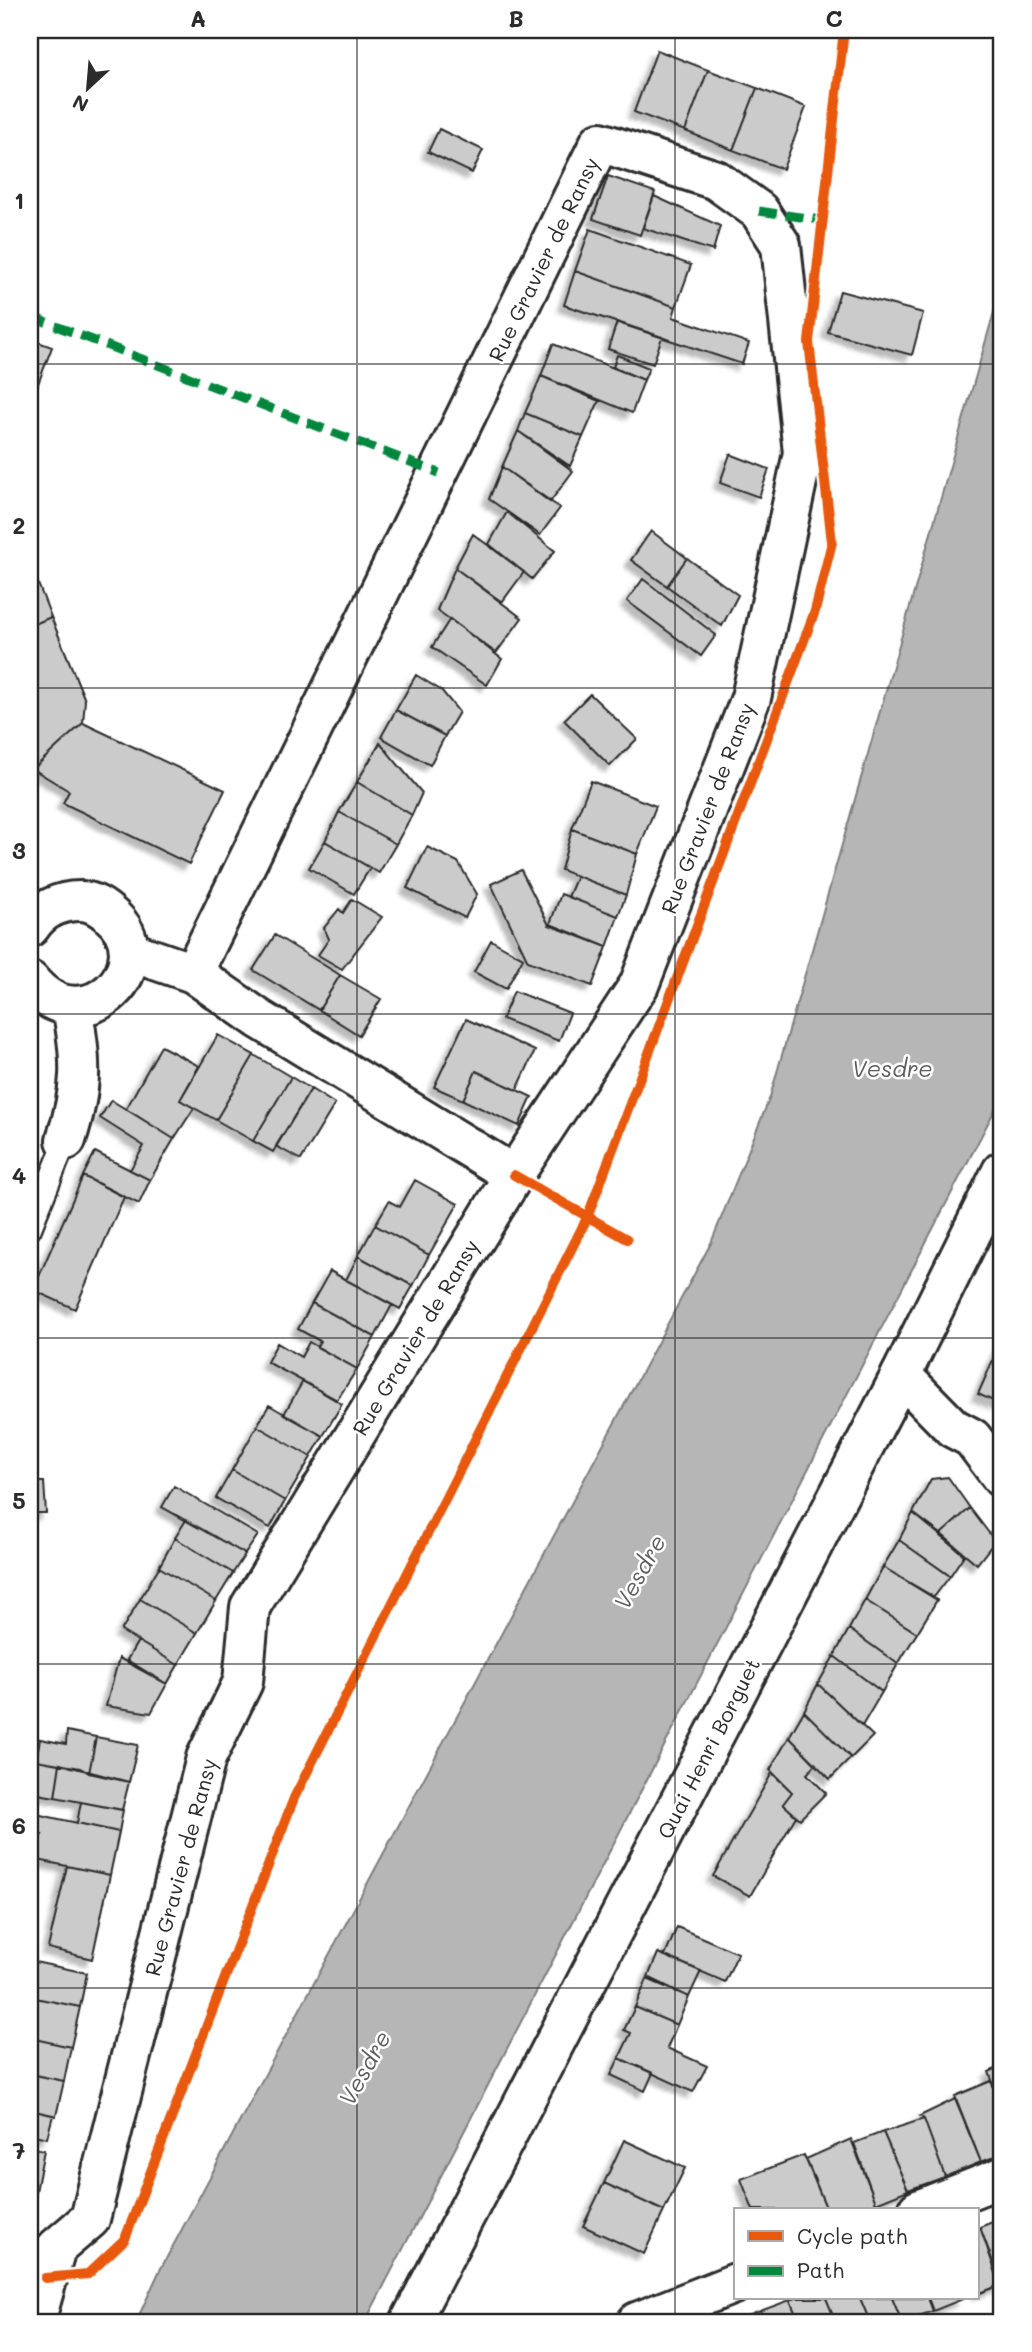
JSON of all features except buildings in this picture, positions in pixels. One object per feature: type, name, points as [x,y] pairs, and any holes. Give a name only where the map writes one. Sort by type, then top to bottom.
[{"type":"street","name":"Rue Gravier de Ransy","points":[[35,2322],[57,2248],[90,2219],[206,1758],[243,1682],[250,1606],[514,1175],[639,985],[751,698],[803,453],[781,245],[759,211],[716,180],[600,142],[193,973]]},
{"type":"street","points":[[30,981],[47,998],[72,1007],[89,1005],[106,997],[119,985],[127,969],[129,951],[125,934],[116,919],[102,908],[85,901],[67,901],[32,919]]},
{"type":"street","points":[[129,951],[193,973],[259,1018],[514,1175]]},
{"type":"street","points":[[66,1140],[75,1110],[81,1056],[72,1007]]},
{"type":"street","name":"Quai Henri Borguet","points":[[410,2322],[901,1374],[1002,1171]]},
{"type":"street","points":[[901,1374],[953,1428],[972,1438],[1002,1478]]},
{"type":"street","points":[[923,2208],[1002,2177]]},
{"type":"street","points":[[637,2322],[734,2284]]},
{"type":"lane","points":[[30,1229],[66,1140]]},
{"type":"water","name":"Vesdre","points":[[1002,284],[1002,1096],[365,2322],[136,2322],[159,2272],[711,1243],[770,1097]]},
{"type":"marked path","points":[[759,211],[821,220]]},
{"type":"marked path","points":[[30,316],[439,473]]},
{"type":"cycle path","points":[[45,2278],[88,2274],[125,2239],[294,1798],[587,1218],[815,611],[832,542],[809,342],[844,30]]},
{"type":"cycle path","points":[[514,1175],[627,1239]]}]
